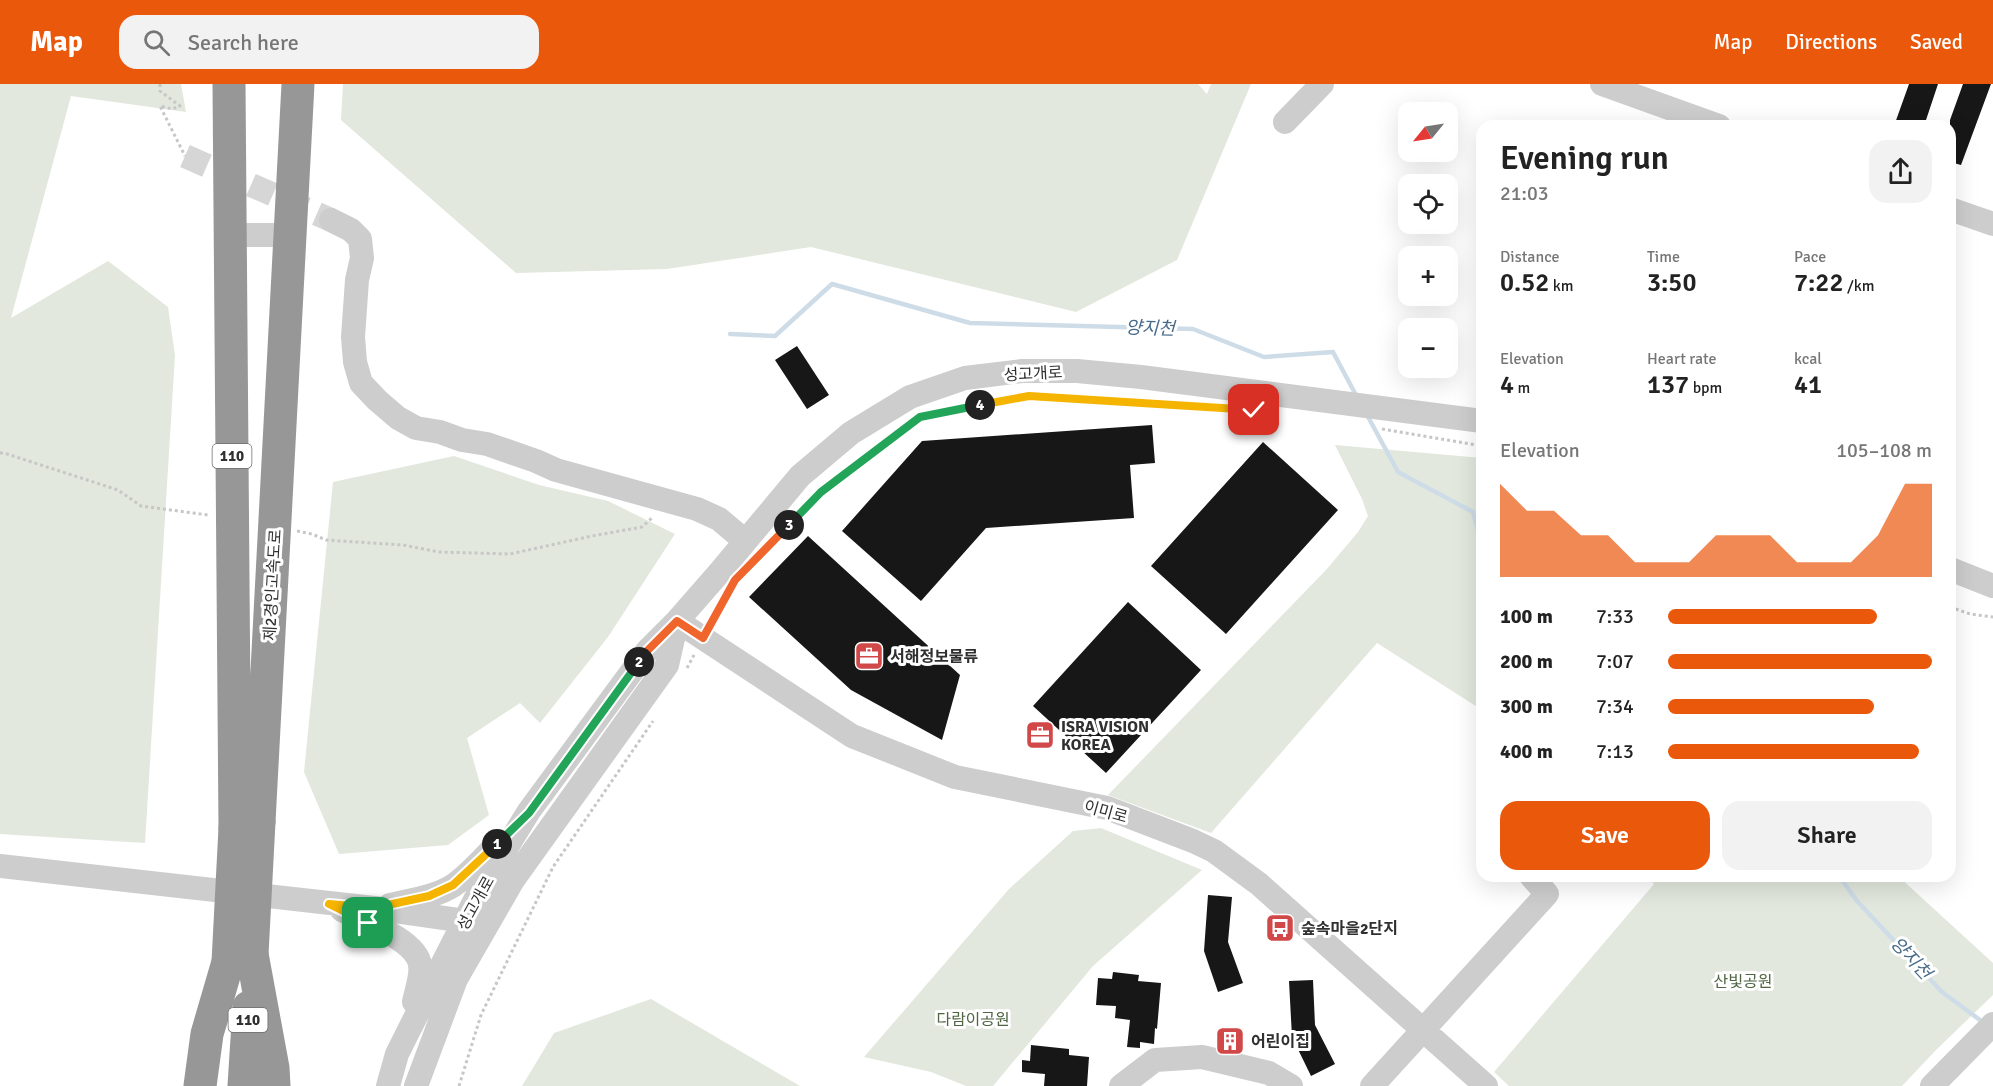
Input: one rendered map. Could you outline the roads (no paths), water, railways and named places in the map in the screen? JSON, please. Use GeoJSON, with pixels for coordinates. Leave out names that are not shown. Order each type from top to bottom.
{"type":"FeatureCollection","features":[{"type":"Feature","properties":{"kind":"highway","name":"제2경인고속도로"},"geometry":{"type":"LineString","coordinates":[[229,84],[247,825]]}},
{"type":"Feature","properties":{"kind":"highway","name":"제2경인고속도로"},"geometry":{"type":"LineString","coordinates":[[244,1086],[240,958],[247,825],[291,236],[298,84]]}},
{"type":"Feature","properties":{"kind":"highway","name":"제2경인고속도로"},"geometry":{"type":"LineString","coordinates":[[221,1086],[240,958]]}},
{"type":"Feature","properties":{"kind":"highway"},"geometry":{"type":"LineString","coordinates":[[200,1086],[207,1034],[240,958]]}},
{"type":"Feature","properties":{"kind":"highway"},"geometry":{"type":"LineString","coordinates":[[240,958],[273,1068],[274,1086]]}},
{"type":"Feature","properties":{"kind":"street"},"geometry":{"type":"LineString","coordinates":[[1285,122],[1322,84]]}},
{"type":"Feature","properties":{"kind":"street"},"geometry":{"type":"LineString","coordinates":[[1602,84],[1702,120]]}},
{"type":"Feature","properties":{"kind":"street"},"geometry":{"type":"LineString","coordinates":[[1956,211],[1993,224]]}},
{"type":"Feature","properties":{"kind":"street"},"geometry":{"type":"LineString","coordinates":[[331,220],[351,230],[360,239],[362,258],[357,280],[353,337],[355,362],[361,383],[398,418],[416,429],[440,432],[462,440],[487,444],[556,470],[628,489],[672,504],[697,509],[719,519],[756,545]]}},
{"type":"Feature","properties":{"kind":"street"},"geometry":{"type":"LineString","coordinates":[[231,235],[291,236]]}},
{"type":"Feature","properties":{"kind":"street","name":"성고개로"},"geometry":{"type":"LineString","coordinates":[[416,1086],[476,922],[477,896],[529,813],[647,651],[756,545],[800,476],[851,432],[910,397],[965,378],[1022,371],[1077,371],[1141,377],[1476,421]]}},
{"type":"Feature","properties":{"kind":"street"},"geometry":{"type":"LineString","coordinates":[[1956,571],[1993,586]]}},
{"type":"Feature","properties":{"kind":"street","name":"성고개로"},"geometry":{"type":"LineString","coordinates":[[388,1086],[397,1054],[409,1030],[476,922],[513,880],[667,665],[677,621]]}},
{"type":"Feature","properties":{"kind":"street","name":"이미로"},"geometry":{"type":"LineString","coordinates":[[677,621],[852,736],[955,777],[1107,808],[1214,851],[1259,884],[1486,1086]]}},
{"type":"Feature","properties":{"kind":"street"},"geometry":{"type":"LineString","coordinates":[[374,908],[429,896],[453,885],[529,813]]}},
{"type":"Feature","properties":{"kind":"street"},"geometry":{"type":"LineString","coordinates":[[0,866],[374,908],[476,922]]}},
{"type":"Feature","properties":{"kind":"street"},"geometry":{"type":"LineString","coordinates":[[1372,1086],[1547,894],[1536,882]]}},
{"type":"Feature","properties":{"kind":"street"},"geometry":{"type":"LineString","coordinates":[[329,904],[397,938],[416,952],[420,970],[409,1030]]}},
{"type":"Feature","properties":{"kind":"street"},"geometry":{"type":"LineString","coordinates":[[1932,1086],[1988,1029]]}},
{"type":"Feature","properties":{"kind":"street"},"geometry":{"type":"LineString","coordinates":[[1121,1086],[1155,1060],[1202,1056],[1269,1073],[1291,1086]]}},
{"type":"Feature","properties":{"kind":"waterway","name":"양지천"},"geometry":{"type":"LineString","coordinates":[[730,334],[775,336],[832,284],[970,323],[1193,329],[1264,357],[1333,352],[1357,397]]}},
{"type":"Feature","properties":{"kind":"waterway","name":"양지천"},"geometry":{"type":"LineString","coordinates":[[1367,415],[1398,472],[1473,512],[1476,524]]}},
{"type":"Feature","properties":{"kind":"waterway","name":"양지천"},"geometry":{"type":"LineString","coordinates":[[1843,882],[1857,901],[1942,992],[1984,1023]]}},
{"type":"Feature","properties":{"kind":"tunnel"},"geometry":{"type":"LineString","coordinates":[[185,156],[331,220]]}},
{"type":"Feature","properties":{"kind":"place","name":"서해정보물류"},"geometry":{"type":"Point","coordinates":[869,656]}},
{"type":"Feature","properties":{"kind":"place","name":"ISRA VISION KOREA"},"geometry":{"type":"Point","coordinates":[1040,735]}},
{"type":"Feature","properties":{"kind":"place","name":"숲속마을2단지"},"geometry":{"type":"Point","coordinates":[1280,928]}},
{"type":"Feature","properties":{"kind":"place","name":"어린이집"},"geometry":{"type":"Point","coordinates":[1230,1041]}},
{"type":"Feature","properties":{"kind":"park label","name":"산빛공원"},"geometry":{"type":"Point","coordinates":[1743,981]}},
{"type":"Feature","properties":{"kind":"park label","name":"다람이공원"},"geometry":{"type":"Point","coordinates":[973,1019]}}]}
